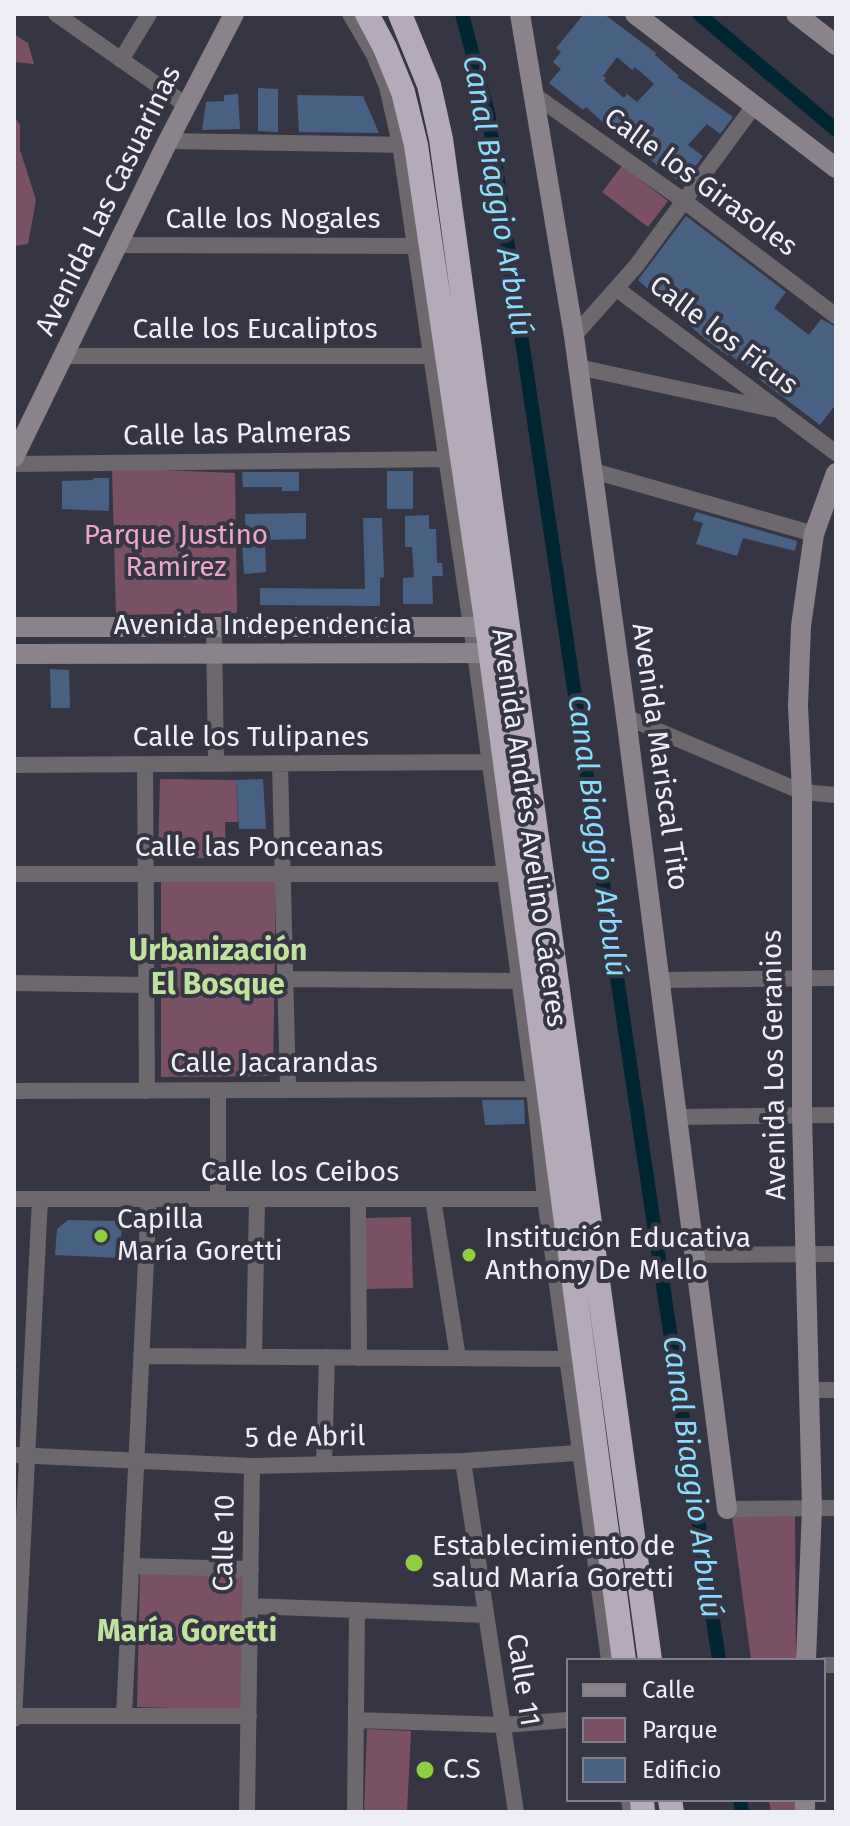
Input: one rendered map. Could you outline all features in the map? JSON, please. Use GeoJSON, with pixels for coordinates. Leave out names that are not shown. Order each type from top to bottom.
{"type":"FeatureCollection","features":[{"type":"Feature","properties":{"kind":"highway","name":"Avenida Andrés Avelino Cáceres"},"geometry":{"type":"LineString","coordinates":[[367,14],[403,92],[401,115],[408,144],[453,459],[489,627]]}},
{"type":"Feature","properties":{"kind":"highway","name":"Avenida Andrés Avelino Cáceres"},"geometry":{"type":"LineString","coordinates":[[400,14],[429,85],[441,139],[492,653],[565,1198],[650,1658]]}},
{"type":"Feature","properties":{"kind":"highway"},"geometry":{"type":"LineString","coordinates":[[401,115],[434,106]]}},
{"type":"Feature","properties":{"kind":"highway","name":"Avenida Andrés Avelino Cáceres"},"geometry":{"type":"LineString","coordinates":[[565,1198],[576,1359],[588,1452],[624,1658]]}},
{"type":"Feature","properties":{"kind":"street"},"geometry":{"type":"LineString","coordinates":[[56,14],[186,105]]}},
{"type":"Feature","properties":{"kind":"street"},"geometry":{"type":"LineString","coordinates":[[121,60],[149,14]]}},
{"type":"Feature","properties":{"kind":"street","name":"Avenida Las Casuarinas"},"geometry":{"type":"LineString","coordinates":[[14,457],[168,141],[234,14]]}},
{"type":"Feature","properties":{"kind":"street","name":"Avenida Andrés Avelino Cáceres"},"geometry":{"type":"LineString","coordinates":[[350,14],[374,55],[401,115]]}},
{"type":"Feature","properties":{"kind":"street","name":"Avenida Mariscal Tito"},"geometry":{"type":"LineString","coordinates":[[520,14],[574,336],[727,1509]]}},
{"type":"Feature","properties":{"kind":"street"},"geometry":{"type":"LineString","coordinates":[[635,14],[836,168]]}},
{"type":"Feature","properties":{"kind":"street"},"geometry":{"type":"LineString","coordinates":[[796,14],[836,45]]}},
{"type":"Feature","properties":{"kind":"street","name":"Calle los Girasoles"},"geometry":{"type":"LineString","coordinates":[[533,94],[684,201],[836,316]]}},
{"type":"Feature","properties":{"kind":"street"},"geometry":{"type":"LineString","coordinates":[[574,336],[617,289],[754,106]]}},
{"type":"Feature","properties":{"kind":"street"},"geometry":{"type":"LineString","coordinates":[[168,141],[408,144]]}},
{"type":"Feature","properties":{"kind":"street","name":"Calle los Nogales"},"geometry":{"type":"LineString","coordinates":[[117,245],[422,246]]}},
{"type":"Feature","properties":{"kind":"street","name":"Calle los Ficus"},"geometry":{"type":"LineString","coordinates":[[617,289],[836,453]]}},
{"type":"Feature","properties":{"kind":"street","name":"Calle los Eucaliptos"},"geometry":{"type":"LineString","coordinates":[[64,356],[438,356]]}},
{"type":"Feature","properties":{"kind":"street"},"geometry":{"type":"LineString","coordinates":[[578,367],[779,410]]}},
{"type":"Feature","properties":{"kind":"street","name":"Calle las Palmeras"},"geometry":{"type":"LineString","coordinates":[[14,464],[453,459]]}},
{"type":"Feature","properties":{"kind":"street"},"geometry":{"type":"LineString","coordinates":[[590,470],[814,534]]}},
{"type":"Feature","properties":{"kind":"street","name":"Avenida Los Geranios"},"geometry":{"type":"LineString","coordinates":[[806,1658],[812,1508],[802,1115],[802,792],[798,706],[801,626],[814,534],[836,473]]}},
{"type":"Feature","properties":{"kind":"street","name":"Avenida Independencia"},"geometry":{"type":"LineString","coordinates":[[14,627],[489,627]]}},
{"type":"Feature","properties":{"kind":"street"},"geometry":{"type":"LineString","coordinates":[[214,627],[216,764]]}},
{"type":"Feature","properties":{"kind":"street","name":"Avenida Andrés Avelino Cáceres"},"geometry":{"type":"LineString","coordinates":[[492,653],[489,762],[504,874],[534,1089],[565,1198]]}},
{"type":"Feature","properties":{"kind":"street","name":"Avenida Independencia"},"geometry":{"type":"LineString","coordinates":[[14,654],[492,653]]}},
{"type":"Feature","properties":{"kind":"street"},"geometry":{"type":"LineString","coordinates":[[626,717],[802,792],[836,795]]}},
{"type":"Feature","properties":{"kind":"street","name":"Calle los Tulipanes"},"geometry":{"type":"LineString","coordinates":[[14,765],[489,762]]}},
{"type":"Feature","properties":{"kind":"street"},"geometry":{"type":"LineString","coordinates":[[145,764],[147,1091]]}},
{"type":"Feature","properties":{"kind":"street"},"geometry":{"type":"LineString","coordinates":[[280,764],[288,1090]]}},
{"type":"Feature","properties":{"kind":"street","name":"Calle las Ponceanas"},"geometry":{"type":"LineString","coordinates":[[14,874],[504,874]]}},
{"type":"Feature","properties":{"kind":"street"},"geometry":{"type":"LineString","coordinates":[[660,980],[836,978]]}},
{"type":"Feature","properties":{"kind":"street"},"geometry":{"type":"LineString","coordinates":[[286,979],[519,981]]}},
{"type":"Feature","properties":{"kind":"street"},"geometry":{"type":"LineString","coordinates":[[14,983],[146,985]]}},
{"type":"Feature","properties":{"kind":"street","name":"Calle Jacarandas"},"geometry":{"type":"LineString","coordinates":[[14,1091],[534,1089]]}},
{"type":"Feature","properties":{"kind":"street"},"geometry":{"type":"LineString","coordinates":[[218,1091],[218,1199]]}},
{"type":"Feature","properties":{"kind":"street"},"geometry":{"type":"LineString","coordinates":[[677,1117],[836,1115]]}},
{"type":"Feature","properties":{"kind":"street","name":"Calle los Ceibos"},"geometry":{"type":"LineString","coordinates":[[14,1199],[565,1198]]}},
{"type":"Feature","properties":{"kind":"street"},"geometry":{"type":"LineString","coordinates":[[40,1199],[21,1455],[14,1718],[249,1716]]}},
{"type":"Feature","properties":{"kind":"street"},"geometry":{"type":"LineString","coordinates":[[124,1715],[149,1199]]}},
{"type":"Feature","properties":{"kind":"street"},"geometry":{"type":"LineString","coordinates":[[254,1357],[257,1199]]}},
{"type":"Feature","properties":{"kind":"street"},"geometry":{"type":"LineString","coordinates":[[358,1199],[359,1358]]}},
{"type":"Feature","properties":{"kind":"street"},"geometry":{"type":"LineString","coordinates":[[433,1199],[458,1358]]}},
{"type":"Feature","properties":{"kind":"street"},"geometry":{"type":"LineString","coordinates":[[694,1255],[836,1254]]}},
{"type":"Feature","properties":{"kind":"street"},"geometry":{"type":"LineString","coordinates":[[141,1356],[576,1359]]}},
{"type":"Feature","properties":{"kind":"street"},"geometry":{"type":"LineString","coordinates":[[324,1464],[327,1357]]}},
{"type":"Feature","properties":{"kind":"street"},"geometry":{"type":"LineString","coordinates":[[809,1390],[836,1390]]}},
{"type":"Feature","properties":{"kind":"street","name":"Avenida Andrés Avelino Cáceres"},"geometry":{"type":"LineString","coordinates":[[588,1452],[609,1658]]}},
{"type":"Feature","properties":{"kind":"street","name":"5 de Abril"},"geometry":{"type":"LineString","coordinates":[[21,1455],[252,1466],[463,1461],[588,1452]]}},
{"type":"Feature","properties":{"kind":"street","name":"Calle 11"},"geometry":{"type":"LineString","coordinates":[[463,1461],[516,1812]]}},
{"type":"Feature","properties":{"kind":"street","name":"Calle 10"},"geometry":{"type":"LineString","coordinates":[[247,1812],[252,1466]]}},
{"type":"Feature","properties":{"kind":"street"},"geometry":{"type":"LineString","coordinates":[[727,1509],[836,1508]]}},
{"type":"Feature","properties":{"kind":"street"},"geometry":{"type":"LineString","coordinates":[[131,1566],[251,1569]]}},
{"type":"Feature","properties":{"kind":"street"},"geometry":{"type":"LineString","coordinates":[[250,1606],[486,1615]]}},
{"type":"Feature","properties":{"kind":"street"},"geometry":{"type":"LineString","coordinates":[[355,1812],[357,1610]]}},
{"type":"Feature","properties":{"kind":"street"},"geometry":{"type":"LineString","coordinates":[[356,1720],[503,1725],[566,1720]]}},
{"type":"Feature","properties":{"kind":"green space"},"geometry":{"type":"Polygon","coordinates":[[[14,34],[28,43],[34,64],[14,62],[14,34]]]}},
{"type":"Feature","properties":{"kind":"green space"},"geometry":{"type":"Polygon","coordinates":[[[14,116],[20,125],[20,150],[36,200],[28,244],[14,246],[14,116]]]}},
{"type":"Feature","properties":{"kind":"green space"},"geometry":{"type":"Polygon","coordinates":[[[622,166],[668,201],[648,227],[602,192],[622,166]]]}},
{"type":"Feature","properties":{"kind":"green space","name":"Parque Justino Ramírez"},"geometry":{"type":"Polygon","coordinates":[[[112,468],[235,473],[237,613],[116,615],[112,468]]]}},
{"type":"Feature","properties":{"kind":"green space"},"geometry":{"type":"Polygon","coordinates":[[[160,779],[236,780],[238,822],[225,822],[226,858],[158,858],[160,779]]]}},
{"type":"Feature","properties":{"kind":"green space"},"geometry":{"type":"Polygon","coordinates":[[[161,875],[276,879],[273,1076],[161,1077],[161,875]]]}},
{"type":"Feature","properties":{"kind":"green space"},"geometry":{"type":"Polygon","coordinates":[[[411,1217],[413,1288],[366,1289],[364,1218],[411,1217]]]}},
{"type":"Feature","properties":{"kind":"green space"},"geometry":{"type":"Polygon","coordinates":[[[732,1516],[795,1516],[796,1658],[751,1658],[732,1516]]]}},
{"type":"Feature","properties":{"kind":"green space"},"geometry":{"type":"Polygon","coordinates":[[[140,1572],[247,1575],[243,1710],[137,1707],[140,1572]]]}},
{"type":"Feature","properties":{"kind":"green space"},"geometry":{"type":"Polygon","coordinates":[[[367,1729],[411,1731],[407,1812],[364,1812],[367,1729]]]}},
{"type":"Feature","properties":{"kind":"green space"},"geometry":{"type":"Polygon","coordinates":[[[769,1802],[797,1802],[797,1812],[771,1812],[769,1802]]]}},
{"type":"Feature","properties":{"kind":"building"},"geometry":{"type":"Polygon","coordinates":[[[584,14],[604,14],[656,53],[677,77],[733,117],[720,134],[707,124],[688,145],[703,156],[682,184],[586,107],[583,110],[549,83],[561,69],[553,62],[561,52],[556,48],[584,14]],[[617,57],[603,76],[606,78],[604,81],[624,98],[627,94],[637,102],[654,84],[635,67],[632,70],[617,57]]]}},
{"type":"Feature","properties":{"kind":"building"},"geometry":{"type":"Polygon","coordinates":[[[258,88],[278,89],[278,132],[258,131],[258,88]]]}},
{"type":"Feature","properties":{"kind":"building"},"geometry":{"type":"Polygon","coordinates":[[[238,94],[240,129],[202,130],[206,102],[224,101],[224,95],[238,94]]]}},
{"type":"Feature","properties":{"kind":"building"},"geometry":{"type":"Polygon","coordinates":[[[297,95],[363,96],[379,133],[299,132],[297,95]]]}},
{"type":"Feature","properties":{"kind":"building"},"geometry":{"type":"Polygon","coordinates":[[[686,216],[786,292],[774,308],[809,335],[821,319],[836,327],[836,404],[820,425],[759,379],[761,376],[742,361],[728,356],[705,339],[638,280],[686,216]]]}},
{"type":"Feature","properties":{"kind":"building"},"geometry":{"type":"Polygon","coordinates":[[[387,471],[413,471],[413,509],[387,509],[387,471]]]}},
{"type":"Feature","properties":{"kind":"building"},"geometry":{"type":"Polygon","coordinates":[[[242,472],[299,472],[299,491],[282,491],[282,487],[243,487],[242,472]]]}},
{"type":"Feature","properties":{"kind":"building"},"geometry":{"type":"Polygon","coordinates":[[[109,478],[109,511],[62,509],[62,481],[109,478]]]}},
{"type":"Feature","properties":{"kind":"building"},"geometry":{"type":"Polygon","coordinates":[[[696,512],[797,541],[795,551],[743,538],[737,556],[696,544],[703,523],[693,520],[696,512]]]}},
{"type":"Feature","properties":{"kind":"building"},"geometry":{"type":"Polygon","coordinates":[[[306,513],[306,539],[265,540],[266,572],[244,574],[242,544],[246,544],[245,514],[306,513]]]}},
{"type":"Feature","properties":{"kind":"building"},"geometry":{"type":"Polygon","coordinates":[[[429,515],[429,529],[436,529],[437,563],[442,563],[443,576],[432,576],[433,604],[403,604],[403,578],[414,577],[412,547],[405,547],[405,516],[429,515]]]}},
{"type":"Feature","properties":{"kind":"building"},"geometry":{"type":"Polygon","coordinates":[[[363,518],[382,518],[384,577],[380,578],[380,606],[260,605],[260,588],[365,589],[363,518]]]}},
{"type":"Feature","properties":{"kind":"building"},"geometry":{"type":"Polygon","coordinates":[[[50,669],[69,670],[70,708],[51,708],[50,669]]]}},
{"type":"Feature","properties":{"kind":"building"},"geometry":{"type":"Polygon","coordinates":[[[263,779],[266,829],[239,829],[236,780],[263,779]]]}},
{"type":"Feature","properties":{"kind":"building"},"geometry":{"type":"Polygon","coordinates":[[[482,1100],[524,1100],[525,1124],[485,1125],[482,1100]]]}},
{"type":"Feature","properties":{"kind":"building"},"geometry":{"type":"Polygon","coordinates":[[[68,1220],[122,1221],[120,1258],[55,1255],[57,1229],[68,1220]]]}},
{"type":"Feature","properties":{"kind":"waterway","name":"Canal Biaggio Arbulú"},"geometry":{"type":"LineString","coordinates":[[462,14],[488,113],[719,1658]]}},
{"type":"Feature","properties":{"kind":"waterway"},"geometry":{"type":"LineString","coordinates":[[699,14],[836,130]]}},
{"type":"Feature","properties":{"kind":"waterway","name":"Canal Biaggio Arbulú"},"geometry":{"type":"LineString","coordinates":[[740,1802],[742,1812]]}},
{"type":"Feature","properties":{"kind":"place","name":"Capilla María Goretti"},"geometry":{"type":"Point","coordinates":[101,1236]}},
{"type":"Feature","properties":{"kind":"place","name":"Institución Educativa Anthony De Mello"},"geometry":{"type":"Point","coordinates":[469,1255]}},
{"type":"Feature","properties":{"kind":"place","name":"Establecimiento de salud María Goretti"},"geometry":{"type":"Point","coordinates":[414,1563]}},
{"type":"Feature","properties":{"kind":"place","name":"C.S"},"geometry":{"type":"Point","coordinates":[425,1770]}},
{"type":"Feature","properties":{"kind":"district","name":"Urbanización El Bosque"},"geometry":{"type":"Point","coordinates":[218,969]}},
{"type":"Feature","properties":{"kind":"district","name":"María Goretti"},"geometry":{"type":"Point","coordinates":[187,1633]}}]}
